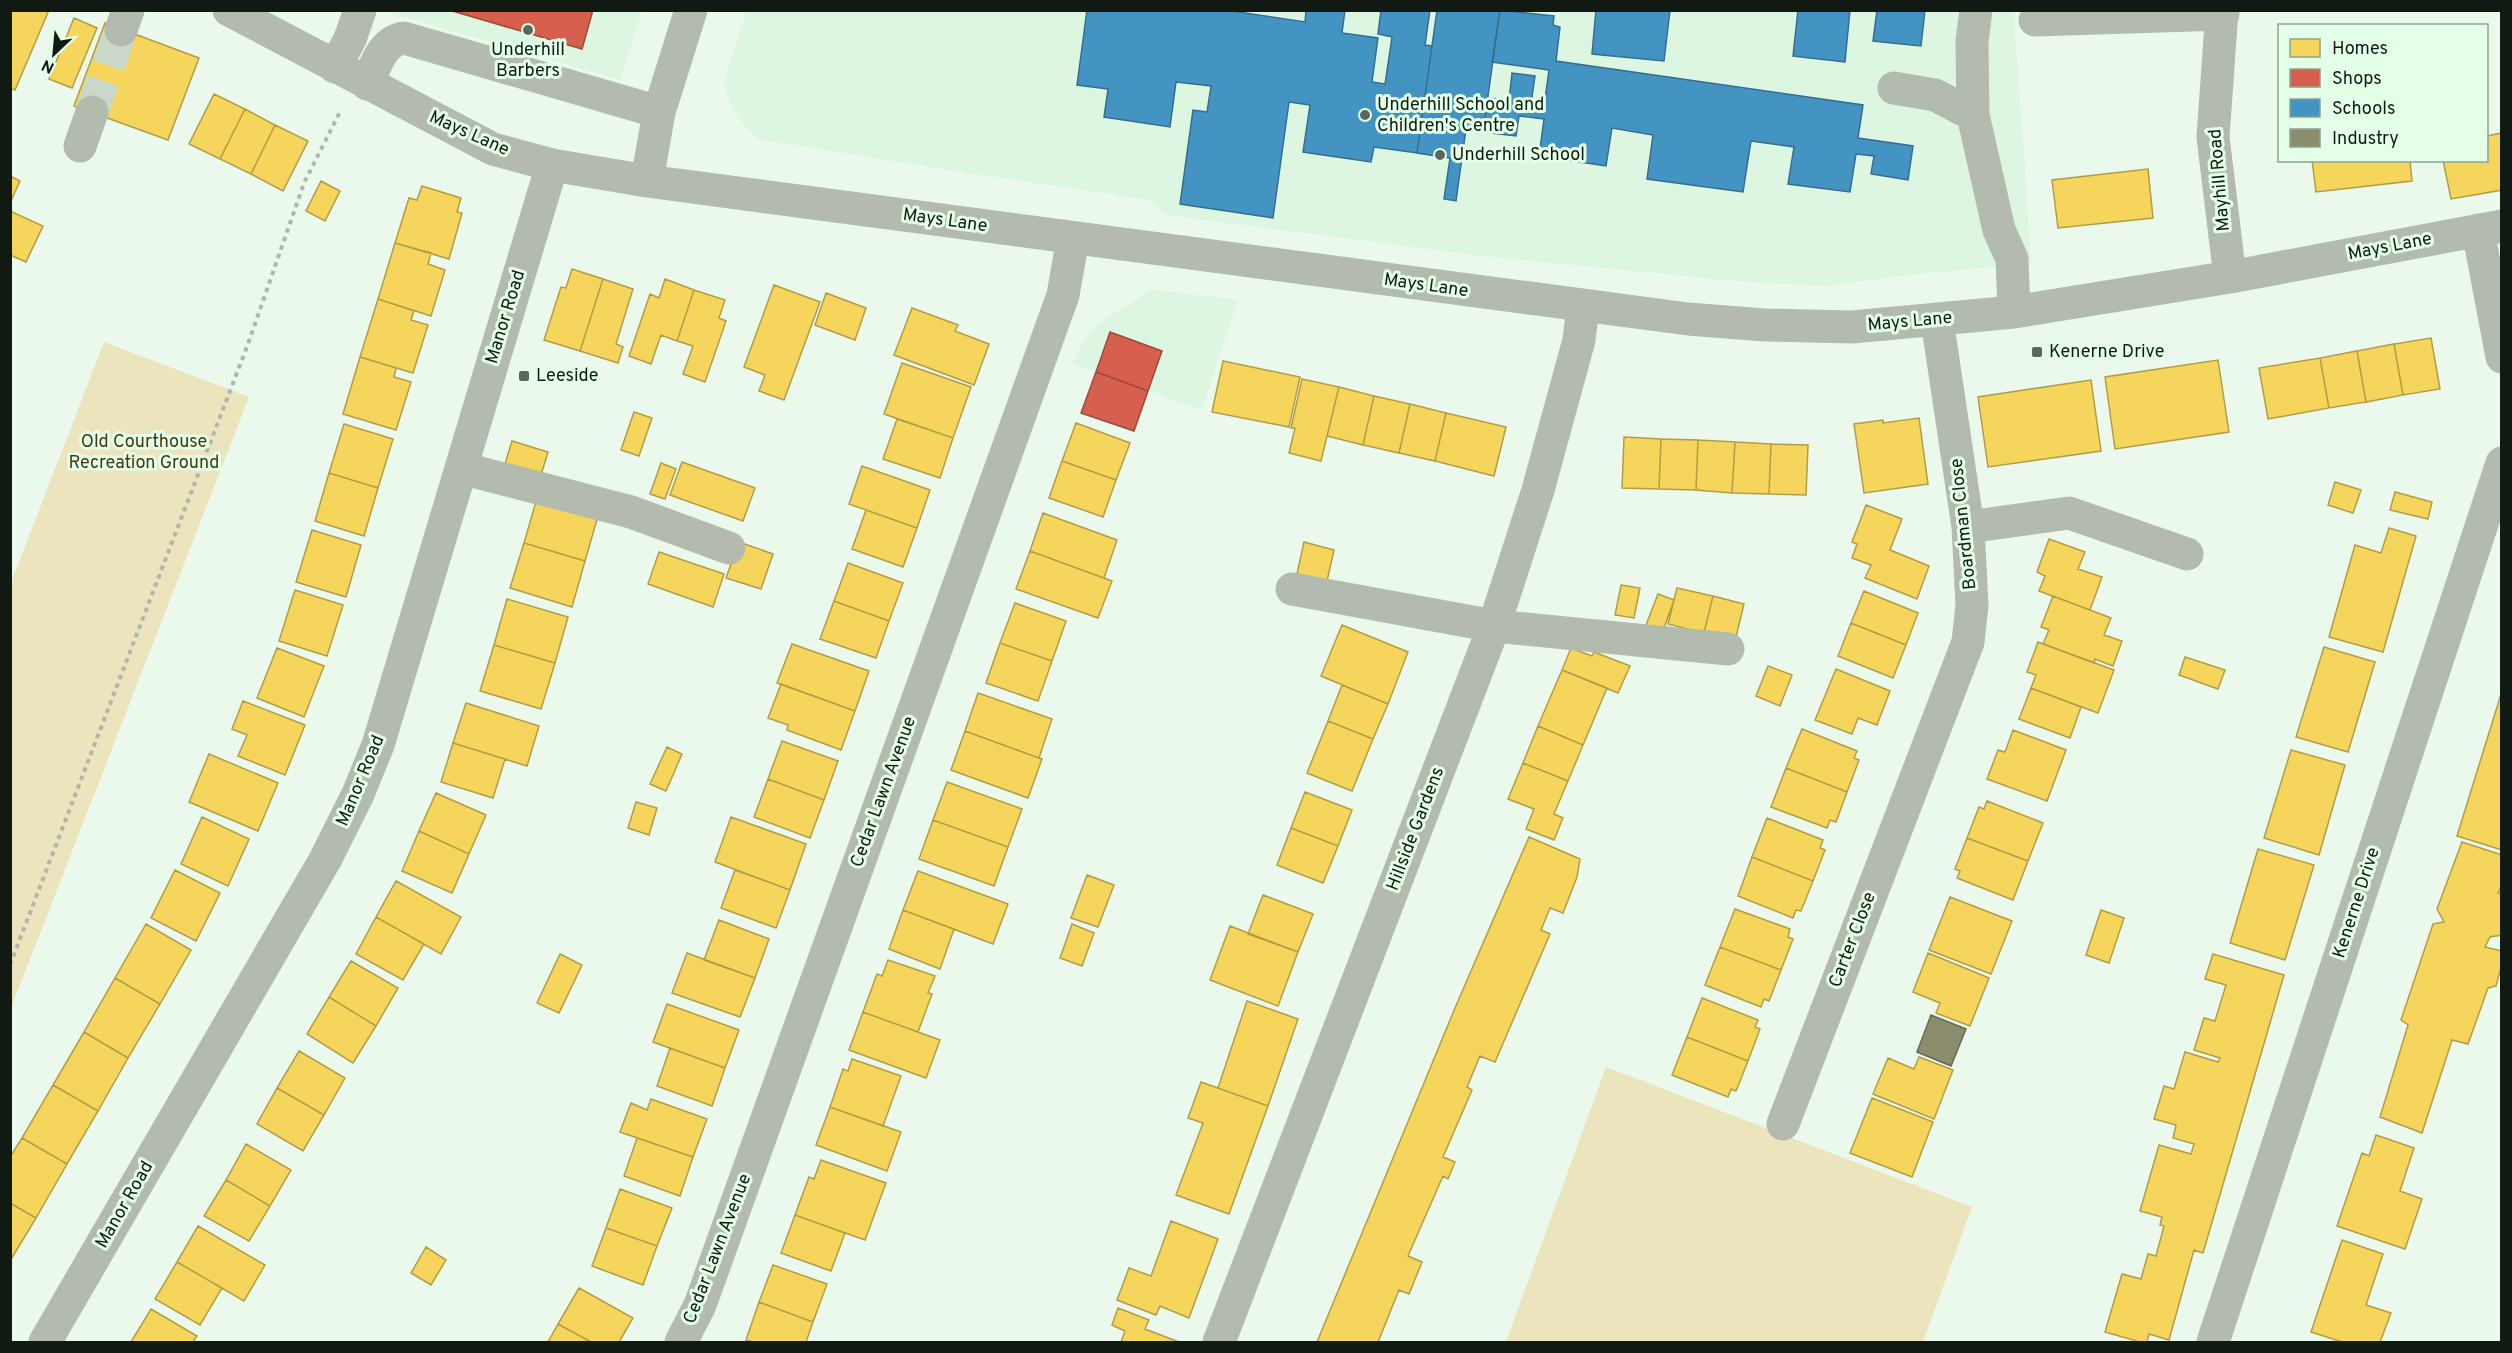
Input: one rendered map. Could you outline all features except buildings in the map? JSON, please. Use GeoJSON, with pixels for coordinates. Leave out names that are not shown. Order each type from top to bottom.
{"type":"FeatureCollection","features":[{"type":"Feature","properties":{"kind":"street","name":"Mays Lane"},"geometry":{"type":"LineString","coordinates":[[229,10],[493,149],[552,165],[647,181],[1688,320],[1852,327],[2014,312],[2230,277],[2490,228]]}},
{"type":"Feature","properties":{"kind":"street"},"geometry":{"type":"LineString","coordinates":[[353,77],[350,39],[360,10]]}},
{"type":"Feature","properties":{"kind":"street"},"geometry":{"type":"LineString","coordinates":[[647,181],[659,112],[691,10]]}},
{"type":"Feature","properties":{"kind":"street"},"geometry":{"type":"LineString","coordinates":[[1976,10],[1972,41],[1973,115],[1998,230],[2012,259],[2014,312]]}},
{"type":"Feature","properties":{"kind":"street"},"geometry":{"type":"LineString","coordinates":[[2035,20],[2222,12]]}},
{"type":"Feature","properties":{"kind":"street","name":"Mayhill Road"},"geometry":{"type":"LineString","coordinates":[[2222,12],[2214,137],[2230,277]]}},
{"type":"Feature","properties":{"kind":"street"},"geometry":{"type":"LineString","coordinates":[[353,77],[395,39],[404,38],[659,112]]}},
{"type":"Feature","properties":{"kind":"street"},"geometry":{"type":"LineString","coordinates":[[1894,88],[1935,95],[1973,115]]}},
{"type":"Feature","properties":{"kind":"street"},"geometry":{"type":"LineString","coordinates":[[80,146],[92,112]]}},
{"type":"Feature","properties":{"kind":"street","name":"Manor Road"},"geometry":{"type":"LineString","coordinates":[[45,1342],[325,860],[358,794],[378,745],[552,165]]}},
{"type":"Feature","properties":{"kind":"street"},"geometry":{"type":"LineString","coordinates":[[2490,228],[2502,357]]}},
{"type":"Feature","properties":{"kind":"street","name":"Cedar Lawn Avenue"},"geometry":{"type":"LineString","coordinates":[[681,1342],[700,1305],[1063,295],[1073,238]]}},
{"type":"Feature","properties":{"kind":"street","name":"Hillside Gardens"},"geometry":{"type":"LineString","coordinates":[[1219,1342],[1494,626],[1538,490],[1579,340],[1583,307]]}},
{"type":"Feature","properties":{"kind":"street","name":"Boardman Close"},"geometry":{"type":"LineString","coordinates":[[1924,757],[1968,642],[1972,605],[1968,527],[1937,320]]}},
{"type":"Feature","properties":{"kind":"street","name":"Kenerne Drive"},"geometry":{"type":"LineString","coordinates":[[2213,1342],[2502,463]]}},
{"type":"Feature","properties":{"kind":"street"},"geometry":{"type":"LineString","coordinates":[[461,468],[631,512],[729,548]]}},
{"type":"Feature","properties":{"kind":"street"},"geometry":{"type":"LineString","coordinates":[[1968,527],[2069,513],[2187,554]]}},
{"type":"Feature","properties":{"kind":"street"},"geometry":{"type":"LineString","coordinates":[[1292,589],[1494,626],[1728,649]]}},
{"type":"Feature","properties":{"kind":"street","name":"Carter Close"},"geometry":{"type":"LineString","coordinates":[[1783,1124],[1924,757]]}},
{"type":"Feature","properties":{"kind":"path"},"geometry":{"type":"LineString","coordinates":[[10,965],[248,344],[304,183],[353,77]]}},
{"type":"Feature","properties":{"kind":"shaded area"},"geometry":{"type":"Polygon","coordinates":[[[383,11],[642,11],[620,80],[383,11]]]}},
{"type":"Feature","properties":{"kind":"shaded area","name":"Underhill School"},"geometry":{"type":"Polygon","coordinates":[[[746,11],[2014,11],[2031,263],[1891,277],[1829,286],[1745,282],[1490,257],[1165,215],[1151,200],[758,139],[734,114],[724,83],[746,11]]]}},
{"type":"Feature","properties":{"kind":"shaded area"},"geometry":{"type":"Polygon","coordinates":[[[1148,289],[1238,300],[1202,410],[1073,364],[1094,326],[1141,297],[1148,289]]]}},
{"type":"Feature","properties":{"kind":"green space","name":"Old Courthouse Recreation Ground"},"geometry":{"type":"Polygon","coordinates":[[[104,342],[249,397],[11,1008],[11,583],[104,342]]]}},
{"type":"Feature","properties":{"kind":"green space"},"geometry":{"type":"Polygon","coordinates":[[[1606,1067],[1972,1207],[1923,1342],[1506,1342],[1606,1067]]]}},
{"type":"Feature","properties":{"kind":"tunnel"},"geometry":{"type":"LineString","coordinates":[[92,112],[121,30]]}},
{"type":"Feature","properties":{"kind":"place","name":"Underhill Barbers"},"geometry":{"type":"Point","coordinates":[528,30]}},
{"type":"Feature","properties":{"kind":"place","name":"Underhill School and Children's Centre"},"geometry":{"type":"Point","coordinates":[1365,115]}},
{"type":"Feature","properties":{"kind":"place","name":"Underhill School"},"geometry":{"type":"Point","coordinates":[1440,155]}},
{"type":"Feature","properties":{"kind":"place","name":"Kenerne Drive"},"geometry":{"type":"Point","coordinates":[2037,352]}},
{"type":"Feature","properties":{"kind":"place","name":"Leeside"},"geometry":{"type":"Point","coordinates":[524,376]}}]}
